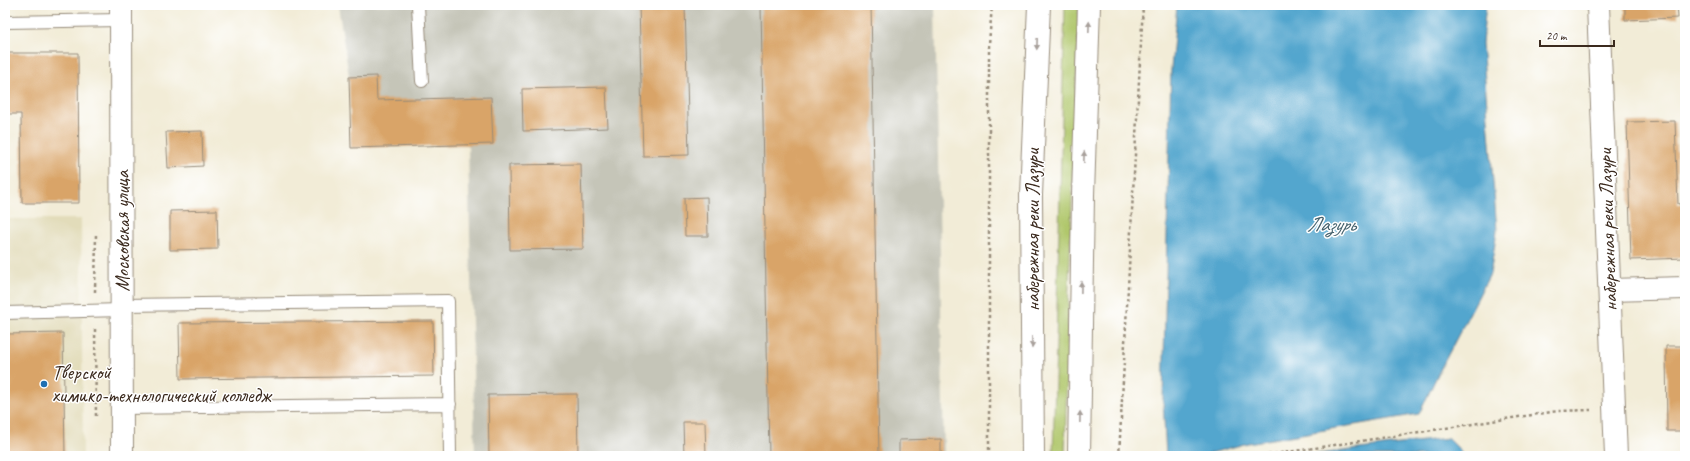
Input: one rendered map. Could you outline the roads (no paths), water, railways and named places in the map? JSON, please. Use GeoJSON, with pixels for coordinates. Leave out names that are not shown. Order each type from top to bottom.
{"type":"FeatureCollection","features":[{"type":"Feature","properties":{"kind":"street","name":"набережная реки Лазури"},"geometry":{"type":"LineString","coordinates":[[1033,456],[1031,195],[1039,5]]}},
{"type":"Feature","properties":{"kind":"street"},"geometry":{"type":"LineString","coordinates":[[1079,456],[1083,194],[1089,5]]}},
{"type":"Feature","properties":{"kind":"street","name":"набережная реки Лазури"},"geometry":{"type":"LineString","coordinates":[[1598,5],[1616,456]]}},
{"type":"Feature","properties":{"kind":"street","name":"Московская улица"},"geometry":{"type":"LineString","coordinates":[[121,12],[122,456]]}},
{"type":"Feature","properties":{"kind":"street"},"geometry":{"type":"LineString","coordinates":[[1610,290],[1685,288]]}},
{"type":"Feature","properties":{"kind":"lane"},"geometry":{"type":"LineString","coordinates":[[418,5],[422,82]]}},
{"type":"Feature","properties":{"kind":"lane"},"geometry":{"type":"LineString","coordinates":[[5,22],[121,12]]}},
{"type":"Feature","properties":{"kind":"lane"},"geometry":{"type":"LineString","coordinates":[[5,313],[122,308],[448,301],[450,456]]}},
{"type":"Feature","properties":{"kind":"lane"},"geometry":{"type":"LineString","coordinates":[[122,408],[450,404]]}},
{"type":"Feature","properties":{"kind":"water","name":"Лазурь"},"geometry":{"type":"Polygon","coordinates":[[[1177,5],[1486,5],[1482,43],[1497,231],[1490,274],[1419,414],[1248,443],[1200,456],[1166,456],[1163,400],[1171,69],[1177,5]]]}},
{"type":"Feature","properties":{"kind":"water"},"geometry":{"type":"Polygon","coordinates":[[[1448,438],[1458,448],[1463,456],[1302,456],[1448,438]]]}},
{"type":"Feature","properties":{"kind":"place","name":"Тверской химико-технологический колледж"},"geometry":{"type":"Point","coordinates":[44,384]}}]}
